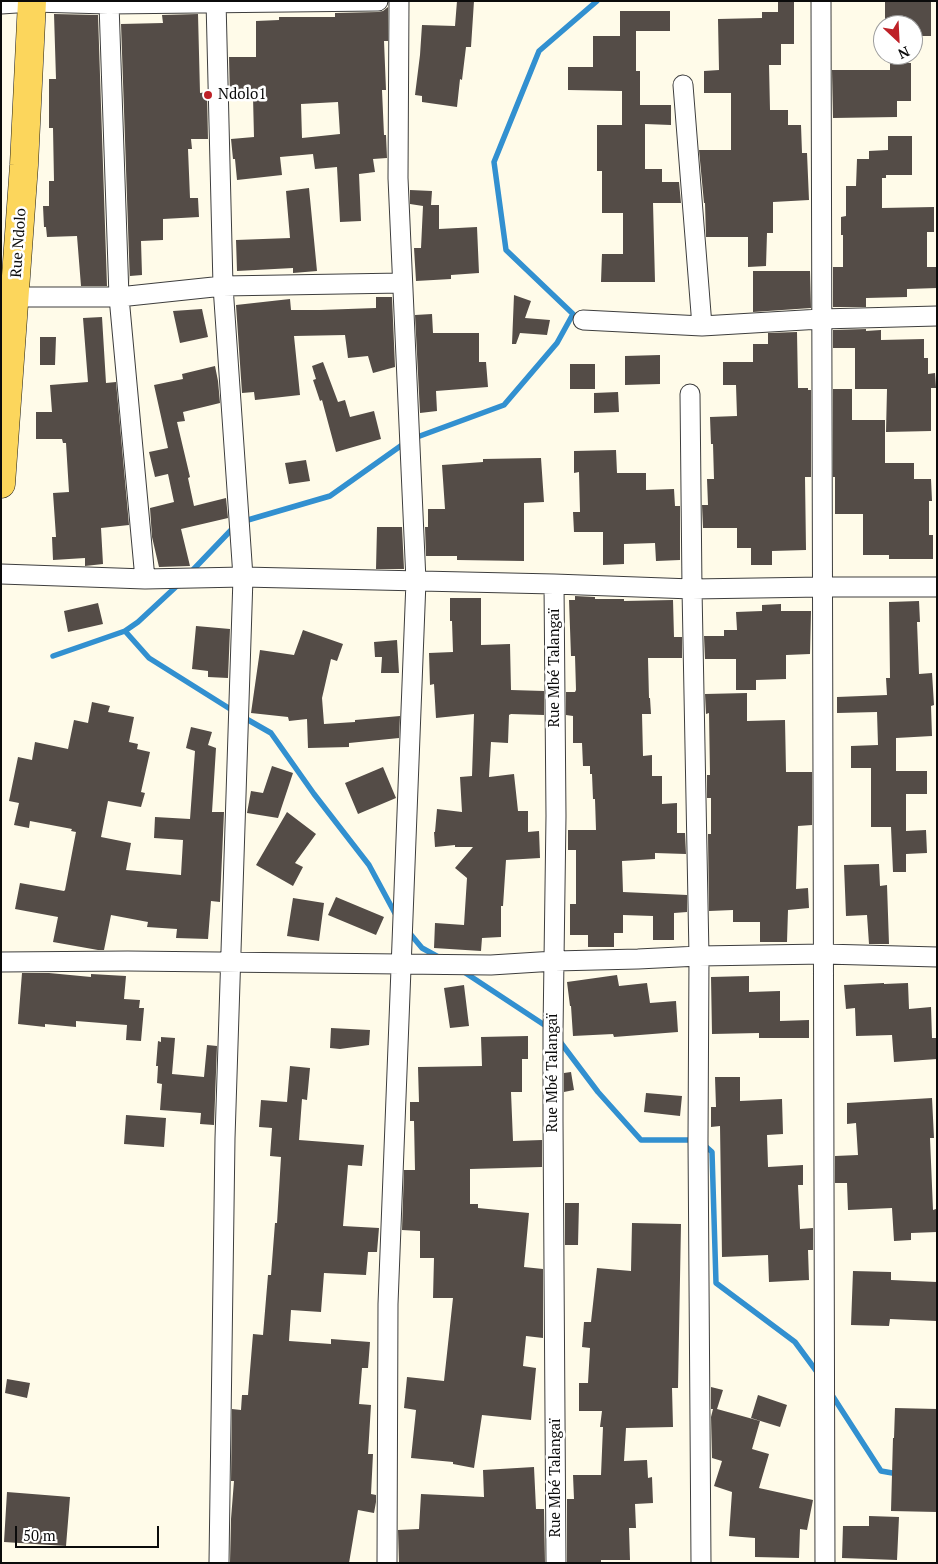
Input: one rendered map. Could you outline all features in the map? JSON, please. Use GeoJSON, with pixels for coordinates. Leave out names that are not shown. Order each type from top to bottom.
{"type":"FeatureCollection","features":[{"type":"Feature","properties":{"kind":"main road","name":"Rue Ndolo"},"geometry":{"type":"LineString","coordinates":[[1,484],[8,297],[32,2]]}},
{"type":"Feature","properties":{"kind":"street"},"geometry":{"type":"LineString","coordinates":[[1,4],[32,2],[109,4],[378,1]]}},
{"type":"Feature","properties":{"kind":"street"},"geometry":{"type":"LineString","coordinates":[[387,1563],[388,1304],[416,580],[398,178],[399,1]]}},
{"type":"Feature","properties":{"kind":"street"},"geometry":{"type":"LineString","coordinates":[[821,1],[825,1563]]}},
{"type":"Feature","properties":{"kind":"street"},"geometry":{"type":"LineString","coordinates":[[216,2],[223,286],[243,577],[225,1138],[219,1563]]}},
{"type":"Feature","properties":{"kind":"street"},"geometry":{"type":"LineString","coordinates":[[109,4],[120,296],[145,579]]}},
{"type":"Feature","properties":{"kind":"street"},"geometry":{"type":"LineString","coordinates":[[683,85],[702,326]]}},
{"type":"Feature","properties":{"kind":"street"},"geometry":{"type":"LineString","coordinates":[[8,297],[120,296],[223,286],[402,283]]}},
{"type":"Feature","properties":{"kind":"street"},"geometry":{"type":"LineString","coordinates":[[582,320],[702,326],[822,319],[937,316]]}},
{"type":"Feature","properties":{"kind":"street"},"geometry":{"type":"LineString","coordinates":[[690,394],[698,956],[701,1563]]}},
{"type":"Feature","properties":{"kind":"street"},"geometry":{"type":"LineString","coordinates":[[1,574],[145,579],[243,577],[416,580],[692,589],[937,587]]}},
{"type":"Feature","properties":{"kind":"street","name":"Rue Mbé Talangaï"},"geometry":{"type":"LineString","coordinates":[[554,584],[556,816],[553,1122],[556,1563]]}},
{"type":"Feature","properties":{"kind":"street"},"geometry":{"type":"LineString","coordinates":[[1,962],[128,961],[490,965],[698,956],[824,954],[937,957]]}},
{"type":"Feature","properties":{"kind":"building"},"geometry":{"type":"Polygon","coordinates":[[[457,1],[474,1],[471,47],[466,47],[457,107],[422,102],[422,96],[415,95],[422,25],[455,26],[457,1]]]}},
{"type":"Feature","properties":{"kind":"building"},"geometry":{"type":"Polygon","coordinates":[[[778,1],[794,1],[794,44],[781,44],[781,65],[769,65],[770,110],[788,110],[788,125],[801,125],[802,153],[807,153],[809,200],[773,202],[773,233],[767,233],[766,266],[748,267],[748,237],[706,237],[705,203],[699,150],[731,150],[731,93],[704,93],[704,71],[719,70],[718,19],[762,18],[762,12],[778,12],[778,1]]]}},
{"type":"Feature","properties":{"kind":"building"},"geometry":{"type":"Polygon","coordinates":[[[885,1],[931,1],[931,36],[923,36],[923,15],[885,15],[885,1]]]}},
{"type":"Feature","properties":{"kind":"building"},"geometry":{"type":"Polygon","coordinates":[[[388,7],[388,41],[384,41],[386,90],[382,90],[387,158],[373,159],[375,172],[359,174],[361,221],[340,222],[337,167],[315,169],[313,154],[280,157],[282,175],[237,180],[231,139],[254,137],[253,97],[230,98],[229,57],[256,57],[256,21],[279,20],[279,17],[335,17],[335,13],[383,11],[388,7]],[[338,102],[301,104],[302,138],[340,134],[338,102]]]}},
{"type":"Feature","properties":{"kind":"building"},"geometry":{"type":"Polygon","coordinates":[[[620,11],[670,11],[670,31],[636,31],[636,71],[640,71],[640,105],[671,105],[671,125],[645,124],[645,169],[662,169],[662,182],[679,182],[681,203],[653,203],[655,282],[601,282],[602,254],[623,254],[623,213],[602,213],[602,171],[597,171],[597,125],[622,125],[622,91],[568,90],[568,67],[593,67],[593,36],[620,36],[620,11]]]}},
{"type":"Feature","properties":{"kind":"building"},"geometry":{"type":"Polygon","coordinates":[[[54,14],[98,15],[107,286],[81,286],[77,236],[47,237],[46,227],[44,227],[43,206],[49,206],[49,181],[54,181],[53,128],[49,128],[49,79],[56,79],[54,14]]]}},
{"type":"Feature","properties":{"kind":"building"},"geometry":{"type":"Polygon","coordinates":[[[198,14],[200,93],[207,92],[208,139],[191,139],[192,149],[188,149],[190,198],[198,198],[199,217],[163,219],[163,240],[141,241],[142,275],[130,276],[130,285],[121,24],[163,23],[162,15],[198,14]]]}},
{"type":"Feature","properties":{"kind":"building"},"geometry":{"type":"Polygon","coordinates":[[[890,65],[911,65],[911,101],[897,101],[897,117],[833,118],[832,70],[890,70],[890,65]]]}},
{"type":"Feature","properties":{"kind":"building"},"geometry":{"type":"Polygon","coordinates":[[[888,136],[912,136],[912,175],[886,175],[886,178],[882,178],[882,208],[934,207],[934,232],[927,232],[927,267],[937,267],[937,288],[907,289],[907,297],[866,298],[866,307],[833,307],[833,267],[843,267],[841,217],[846,216],[846,186],[856,186],[857,159],[869,159],[869,151],[888,150],[888,136]]]}},
{"type":"Feature","properties":{"kind":"building"},"geometry":{"type":"Polygon","coordinates":[[[309,188],[317,271],[293,273],[293,268],[237,271],[236,240],[290,238],[286,191],[309,188]]]}},
{"type":"Feature","properties":{"kind":"building"},"geometry":{"type":"Polygon","coordinates":[[[410,190],[432,191],[431,205],[439,205],[439,229],[477,227],[479,273],[451,275],[451,279],[416,281],[414,248],[421,248],[423,206],[410,204],[410,190]]]}},
{"type":"Feature","properties":{"kind":"building"},"geometry":{"type":"Polygon","coordinates":[[[753,271],[810,271],[811,308],[753,312],[753,271]]]}},
{"type":"Feature","properties":{"kind":"building"},"geometry":{"type":"Polygon","coordinates":[[[514,295],[531,301],[525,318],[550,320],[547,335],[520,333],[516,344],[512,344],[514,295]]]}},
{"type":"Feature","properties":{"kind":"building"},"geometry":{"type":"Polygon","coordinates":[[[376,297],[392,297],[395,367],[373,373],[368,356],[348,358],[345,335],[294,336],[300,395],[255,400],[254,392],[242,393],[236,305],[290,299],[291,310],[376,308],[376,297]]]}},
{"type":"Feature","properties":{"kind":"building"},"geometry":{"type":"Polygon","coordinates":[[[202,309],[208,337],[180,343],[173,311],[202,309]]]}},
{"type":"Feature","properties":{"kind":"building"},"geometry":{"type":"Polygon","coordinates":[[[432,314],[433,333],[479,333],[479,362],[486,362],[488,387],[436,391],[437,411],[420,413],[415,315],[432,314]]]}},
{"type":"Feature","properties":{"kind":"building"},"geometry":{"type":"Polygon","coordinates":[[[102,317],[106,383],[116,382],[129,525],[101,528],[103,564],[85,566],[85,558],[53,560],[52,537],[56,537],[53,493],[69,492],[66,443],[63,443],[62,439],[36,439],[36,412],[52,412],[50,385],[88,382],[83,318],[102,317]]]}},
{"type":"Feature","properties":{"kind":"building"},"geometry":{"type":"Polygon","coordinates":[[[866,329],[866,331],[881,330],[881,340],[924,339],[924,358],[928,358],[928,374],[935,373],[936,388],[931,388],[931,431],[886,432],[887,389],[855,389],[855,348],[833,348],[833,330],[866,329]]]}},
{"type":"Feature","properties":{"kind":"building"},"geometry":{"type":"Polygon","coordinates":[[[797,332],[798,388],[808,388],[808,390],[811,390],[811,477],[805,477],[806,550],[772,551],[772,565],[751,565],[751,548],[737,548],[737,528],[703,528],[702,505],[708,505],[707,479],[714,479],[710,417],[737,416],[736,385],[723,385],[723,362],[753,362],[753,344],[768,344],[768,333],[797,332]]]}},
{"type":"Feature","properties":{"kind":"building"},"geometry":{"type":"Polygon","coordinates":[[[40,337],[56,337],[55,365],[40,365],[40,337]]]}},
{"type":"Feature","properties":{"kind":"building"},"geometry":{"type":"Polygon","coordinates":[[[660,355],[660,384],[625,385],[625,356],[660,355]]]}},
{"type":"Feature","properties":{"kind":"building"},"geometry":{"type":"Polygon","coordinates":[[[323,362],[338,402],[345,400],[350,417],[374,411],[381,439],[336,452],[322,400],[320,401],[313,380],[316,379],[312,366],[323,362]]]}},
{"type":"Feature","properties":{"kind":"building"},"geometry":{"type":"Polygon","coordinates":[[[570,364],[595,364],[595,389],[570,389],[570,364]]]}},
{"type":"Feature","properties":{"kind":"building"},"geometry":{"type":"Polygon","coordinates":[[[215,366],[220,403],[183,412],[185,421],[177,422],[190,477],[188,478],[194,506],[226,498],[228,518],[181,529],[190,566],[159,567],[152,537],[150,508],[174,502],[168,474],[155,477],[149,452],[168,448],[154,385],[183,379],[182,374],[215,366]]]}},
{"type":"Feature","properties":{"kind":"building"},"geometry":{"type":"Polygon","coordinates":[[[833,389],[852,389],[852,420],[885,420],[885,463],[914,463],[914,479],[931,479],[932,501],[929,501],[929,535],[933,535],[933,559],[889,559],[889,555],[863,555],[863,514],[835,514],[833,389]]]}},
{"type":"Feature","properties":{"kind":"building"},"geometry":{"type":"Polygon","coordinates":[[[618,392],[619,412],[594,413],[594,393],[618,392]]]}},
{"type":"Feature","properties":{"kind":"building"},"geometry":{"type":"Polygon","coordinates":[[[616,450],[617,473],[646,473],[646,490],[674,489],[675,506],[680,506],[680,560],[656,561],[655,543],[624,544],[624,564],[603,565],[603,532],[574,532],[573,512],[580,512],[579,472],[574,473],[574,451],[616,450]]]}},
{"type":"Feature","properties":{"kind":"building"},"geometry":{"type":"Polygon","coordinates":[[[541,458],[544,502],[524,503],[524,561],[457,560],[457,556],[426,556],[425,527],[428,527],[428,509],[445,509],[442,465],[483,462],[483,459],[541,458]]]}},
{"type":"Feature","properties":{"kind":"building"},"geometry":{"type":"Polygon","coordinates":[[[306,460],[310,481],[289,484],[285,463],[306,460]]]}},
{"type":"Feature","properties":{"kind":"building"},"geometry":{"type":"Polygon","coordinates":[[[377,527],[402,527],[404,569],[376,569],[377,527]]]}},
{"type":"Feature","properties":{"kind":"building"},"geometry":{"type":"Polygon","coordinates":[[[575,596],[595,597],[595,599],[624,599],[624,601],[673,600],[674,637],[682,637],[682,658],[648,658],[651,714],[642,714],[643,756],[652,755],[652,776],[662,776],[662,804],[677,803],[677,833],[685,833],[686,854],[655,853],[655,859],[622,861],[623,892],[687,895],[687,912],[674,913],[674,940],[653,940],[653,916],[623,915],[623,933],[614,933],[614,947],[588,947],[588,935],[570,935],[570,904],[576,904],[576,850],[568,850],[568,830],[596,830],[595,799],[593,799],[590,766],[583,766],[582,743],[573,743],[573,716],[566,715],[566,692],[575,692],[576,690],[575,656],[571,656],[569,600],[575,600],[575,596]]]}},
{"type":"Feature","properties":{"kind":"building"},"geometry":{"type":"Polygon","coordinates":[[[450,598],[481,598],[481,645],[510,644],[511,690],[544,691],[544,715],[509,715],[508,743],[491,742],[489,777],[514,774],[518,811],[528,811],[528,832],[539,831],[540,858],[506,860],[503,906],[501,906],[501,937],[482,938],[481,951],[434,948],[435,923],[464,925],[467,878],[455,868],[473,847],[455,847],[455,845],[435,847],[434,832],[437,809],[462,812],[460,777],[472,776],[474,714],[436,718],[434,684],[430,685],[429,653],[453,652],[450,598]]]}},
{"type":"Feature","properties":{"kind":"building"},"geometry":{"type":"Polygon","coordinates":[[[919,601],[920,622],[917,622],[919,674],[932,673],[934,705],[931,706],[932,736],[896,738],[896,771],[927,771],[927,794],[906,794],[906,831],[926,830],[927,853],[906,854],[906,872],[893,872],[891,827],[871,827],[871,768],[851,768],[851,746],[878,745],[877,712],[837,713],[837,697],[887,695],[886,678],[890,678],[889,602],[919,601]]]}},
{"type":"Feature","properties":{"kind":"building"},"geometry":{"type":"Polygon","coordinates":[[[98,603],[103,624],[68,632],[64,611],[98,603]]]}},
{"type":"Feature","properties":{"kind":"building"},"geometry":{"type":"Polygon","coordinates":[[[781,604],[781,611],[811,611],[810,654],[786,655],[786,679],[756,680],[756,690],[736,690],[736,659],[705,659],[704,636],[724,636],[724,630],[737,630],[736,612],[762,611],[762,605],[781,604]]]}},
{"type":"Feature","properties":{"kind":"building"},"geometry":{"type":"Polygon","coordinates":[[[196,626],[230,629],[228,678],[208,677],[208,671],[192,669],[196,626]]]}},
{"type":"Feature","properties":{"kind":"building"},"geometry":{"type":"Polygon","coordinates":[[[303,630],[343,644],[337,661],[331,659],[322,698],[324,724],[400,716],[399,738],[349,743],[349,747],[308,748],[307,719],[289,721],[288,717],[251,713],[260,650],[294,655],[303,630]]]}},
{"type":"Feature","properties":{"kind":"building"},"geometry":{"type":"Polygon","coordinates":[[[397,640],[399,673],[381,673],[382,657],[375,657],[374,642],[397,640]]]}},
{"type":"Feature","properties":{"kind":"building"},"geometry":{"type":"Polygon","coordinates":[[[747,693],[747,721],[785,720],[786,772],[812,772],[812,825],[798,826],[796,889],[808,888],[809,908],[788,910],[787,942],[760,942],[760,922],[733,922],[733,910],[709,911],[708,834],[711,834],[711,798],[707,798],[707,775],[710,775],[709,713],[706,714],[705,694],[747,693]]]}},
{"type":"Feature","properties":{"kind":"building"},"geometry":{"type":"Polygon","coordinates":[[[92,702],[110,706],[108,712],[134,717],[129,742],[138,744],[137,749],[150,752],[141,792],[145,793],[141,807],[108,801],[101,837],[131,843],[126,870],[181,875],[183,840],[154,838],[155,817],[190,819],[195,751],[186,748],[191,727],[212,732],[208,745],[216,748],[212,812],[224,812],[220,902],[211,901],[208,939],[176,938],[177,929],[147,927],[148,922],[111,915],[104,950],[98,950],[53,942],[58,917],[15,909],[20,883],[65,890],[76,832],[71,831],[72,829],[30,821],[29,828],[14,825],[19,803],[9,801],[18,757],[32,760],[35,742],[68,749],[74,720],[88,723],[92,702]]]}},
{"type":"Feature","properties":{"kind":"building"},"geometry":{"type":"Polygon","coordinates":[[[272,766],[293,773],[278,818],[247,813],[251,791],[263,793],[272,766]]]}},
{"type":"Feature","properties":{"kind":"building"},"geometry":{"type":"Polygon","coordinates":[[[383,767],[396,798],[358,814],[345,783],[383,767]]]}},
{"type":"Feature","properties":{"kind":"building"},"geometry":{"type":"Polygon","coordinates":[[[287,812],[316,834],[295,863],[303,867],[293,886],[256,865],[287,812]]]}},
{"type":"Feature","properties":{"kind":"building"},"geometry":{"type":"Polygon","coordinates":[[[879,864],[880,886],[887,885],[889,944],[869,944],[867,915],[846,916],[844,865],[879,864]]]}},
{"type":"Feature","properties":{"kind":"building"},"geometry":{"type":"Polygon","coordinates":[[[336,897],[384,917],[376,935],[328,915],[336,897]]]}},
{"type":"Feature","properties":{"kind":"building"},"geometry":{"type":"Polygon","coordinates":[[[293,898],[324,903],[319,941],[287,936],[293,898]]]}},
{"type":"Feature","properties":{"kind":"building"},"geometry":{"type":"Polygon","coordinates":[[[22,973],[49,973],[91,977],[91,974],[126,976],[124,999],[140,1000],[139,1008],[144,1008],[141,1041],[126,1040],[127,1025],[76,1021],[76,1027],[45,1024],[45,1027],[18,1024],[22,973]]]}},
{"type":"Feature","properties":{"kind":"building"},"geometry":{"type":"Polygon","coordinates":[[[617,975],[619,986],[647,983],[650,1003],[676,1001],[678,1032],[614,1037],[613,1034],[573,1036],[567,982],[617,975]]]}},
{"type":"Feature","properties":{"kind":"building"},"geometry":{"type":"Polygon","coordinates":[[[749,976],[749,992],[780,991],[780,1021],[809,1020],[809,1038],[759,1038],[759,1033],[712,1034],[711,977],[749,976]]]}},
{"type":"Feature","properties":{"kind":"building"},"geometry":{"type":"Polygon","coordinates":[[[908,983],[909,1009],[931,1007],[932,1038],[937,1038],[937,1059],[894,1062],[892,1035],[856,1036],[855,1008],[846,1009],[844,985],[908,983]]]}},
{"type":"Feature","properties":{"kind":"building"},"geometry":{"type":"Polygon","coordinates":[[[464,985],[469,1026],[450,1028],[444,988],[464,985]]]}},
{"type":"Feature","properties":{"kind":"building"},"geometry":{"type":"Polygon","coordinates":[[[331,1028],[370,1030],[369,1045],[340,1049],[330,1048],[331,1028]]]}},
{"type":"Feature","properties":{"kind":"building"},"geometry":{"type":"Polygon","coordinates":[[[528,1036],[528,1059],[522,1059],[522,1092],[511,1092],[513,1141],[542,1140],[542,1167],[470,1169],[470,1204],[478,1204],[478,1208],[529,1213],[524,1267],[543,1269],[543,1338],[526,1336],[523,1366],[536,1368],[531,1420],[482,1415],[474,1468],[453,1464],[453,1462],[411,1458],[416,1410],[404,1408],[407,1377],[444,1381],[453,1298],[433,1298],[434,1258],[420,1258],[420,1231],[402,1230],[404,1170],[415,1170],[414,1121],[410,1121],[410,1102],[419,1102],[418,1067],[482,1066],[481,1037],[528,1036]]]}},
{"type":"Feature","properties":{"kind":"building"},"geometry":{"type":"Polygon","coordinates":[[[161,1037],[175,1038],[172,1074],[204,1077],[207,1045],[217,1046],[214,1125],[200,1124],[201,1113],[160,1110],[162,1084],[157,1083],[158,1066],[156,1066],[158,1041],[161,1042],[161,1037]]]}},
{"type":"Feature","properties":{"kind":"building"},"geometry":{"type":"Polygon","coordinates":[[[290,1066],[310,1068],[307,1100],[302,1099],[299,1140],[364,1145],[362,1166],[348,1165],[343,1226],[379,1228],[377,1252],[368,1252],[366,1275],[324,1273],[321,1312],[291,1310],[289,1341],[331,1344],[331,1339],[370,1342],[368,1368],[362,1368],[359,1404],[371,1405],[368,1454],[373,1454],[371,1494],[376,1495],[376,1502],[374,1513],[358,1510],[349,1563],[230,1562],[234,1481],[231,1481],[232,1409],[241,1410],[242,1395],[248,1395],[253,1334],[263,1335],[268,1275],[271,1275],[275,1223],[277,1223],[281,1157],[270,1156],[272,1128],[259,1127],[261,1100],[287,1102],[290,1066]]]}},
{"type":"Feature","properties":{"kind":"building"},"geometry":{"type":"Polygon","coordinates":[[[571,1072],[574,1090],[564,1092],[564,1073],[571,1072]]]}},
{"type":"Feature","properties":{"kind":"building"},"geometry":{"type":"Polygon","coordinates":[[[715,1077],[740,1077],[740,1101],[782,1099],[783,1134],[767,1135],[768,1167],[803,1165],[803,1185],[798,1185],[800,1229],[813,1228],[813,1250],[808,1250],[809,1280],[769,1282],[768,1255],[722,1257],[720,1126],[711,1127],[711,1107],[716,1107],[715,1077]]]}},
{"type":"Feature","properties":{"kind":"building"},"geometry":{"type":"Polygon","coordinates":[[[646,1093],[682,1096],[680,1116],[644,1112],[646,1093]]]}},
{"type":"Feature","properties":{"kind":"building"},"geometry":{"type":"Polygon","coordinates":[[[932,1098],[934,1138],[930,1138],[933,1210],[936,1209],[937,1232],[911,1233],[911,1240],[894,1241],[892,1208],[848,1210],[847,1183],[835,1183],[835,1156],[858,1155],[856,1123],[847,1124],[847,1103],[932,1098]]]}},
{"type":"Feature","properties":{"kind":"building"},"geometry":{"type":"Polygon","coordinates":[[[126,1115],[166,1118],[164,1147],[124,1144],[126,1115]]]}},
{"type":"Feature","properties":{"kind":"building"},"geometry":{"type":"Polygon","coordinates":[[[565,1203],[579,1203],[578,1245],[565,1245],[565,1203]]]}},
{"type":"Feature","properties":{"kind":"building"},"geometry":{"type":"Polygon","coordinates":[[[632,1223],[681,1224],[678,1388],[672,1388],[673,1427],[626,1428],[624,1461],[647,1460],[648,1478],[652,1477],[653,1503],[635,1504],[636,1528],[629,1528],[630,1560],[601,1560],[601,1563],[567,1563],[567,1499],[574,1499],[573,1475],[601,1475],[603,1427],[600,1427],[602,1411],[579,1411],[579,1383],[588,1383],[590,1348],[582,1347],[584,1322],[591,1322],[597,1268],[631,1271],[632,1223]]]}},
{"type":"Feature","properties":{"kind":"building"},"geometry":{"type":"Polygon","coordinates":[[[853,1271],[891,1272],[891,1280],[937,1282],[937,1321],[890,1319],[889,1326],[851,1325],[853,1271]]]}},
{"type":"Feature","properties":{"kind":"building"},"geometry":{"type":"Polygon","coordinates":[[[7,1379],[30,1383],[27,1398],[5,1393],[7,1379]]]}},
{"type":"Feature","properties":{"kind":"building"},"geometry":{"type":"Polygon","coordinates":[[[711,1387],[723,1390],[717,1409],[760,1421],[752,1449],[769,1454],[759,1488],[813,1500],[807,1530],[800,1529],[799,1558],[755,1557],[755,1538],[729,1536],[732,1492],[714,1486],[722,1461],[712,1458],[711,1417],[713,1409],[711,1409],[711,1387]]]}},
{"type":"Feature","properties":{"kind":"building"},"geometry":{"type":"Polygon","coordinates":[[[758,1395],[787,1405],[780,1427],[751,1418],[758,1395]]]}},
{"type":"Feature","properties":{"kind":"building"},"geometry":{"type":"Polygon","coordinates":[[[895,1408],[937,1409],[937,1512],[891,1511],[895,1408]]]}},
{"type":"Feature","properties":{"kind":"building"},"geometry":{"type":"Polygon","coordinates":[[[534,1467],[536,1509],[544,1509],[545,1563],[399,1563],[398,1530],[419,1529],[421,1494],[484,1497],[483,1470],[534,1467]]]}},
{"type":"Feature","properties":{"kind":"building"},"geometry":{"type":"Polygon","coordinates":[[[7,1492],[70,1497],[66,1546],[4,1542],[7,1492]]]}},
{"type":"Feature","properties":{"kind":"building"},"geometry":{"type":"Polygon","coordinates":[[[869,1516],[899,1517],[897,1560],[842,1558],[843,1526],[869,1526],[869,1516]]]}},
{"type":"Feature","properties":{"kind":"waterway"},"geometry":{"type":"LineString","coordinates":[[241,522],[330,496],[409,440],[504,405],[557,343],[573,314],[506,250],[494,162],[539,51],[597,1]]}},
{"type":"Feature","properties":{"kind":"waterway"},"geometry":{"type":"LineString","coordinates":[[190,573],[234,527]]}},
{"type":"Feature","properties":{"kind":"waterway"},"geometry":{"type":"LineString","coordinates":[[53,656],[125,631],[138,622],[180,583]]}},
{"type":"Feature","properties":{"kind":"waterway"},"geometry":{"type":"LineString","coordinates":[[125,631],[149,658],[235,712]]}},
{"type":"Feature","properties":{"kind":"waterway"},"geometry":{"type":"LineString","coordinates":[[243,717],[271,733],[314,794],[369,865],[397,917]]}},
{"type":"Feature","properties":{"kind":"waterway"},"geometry":{"type":"LineString","coordinates":[[407,930],[422,948],[442,959]]}},
{"type":"Feature","properties":{"kind":"waterway"},"geometry":{"type":"LineString","coordinates":[[461,970],[549,1028]]}},
{"type":"Feature","properties":{"kind":"waterway"},"geometry":{"type":"LineString","coordinates":[[558,1039],[598,1092],[641,1140],[696,1140]]}},
{"type":"Feature","properties":{"kind":"waterway"},"geometry":{"type":"LineString","coordinates":[[703,1144],[712,1152],[716,1283],[795,1342],[820,1376]]}},
{"type":"Feature","properties":{"kind":"waterway"},"geometry":{"type":"LineString","coordinates":[[830,1392],[881,1471],[898,1474]]}},
{"type":"Feature","properties":{"kind":"place","name":"Ndolo1"},"geometry":{"type":"Point","coordinates":[208,95]}}]}
